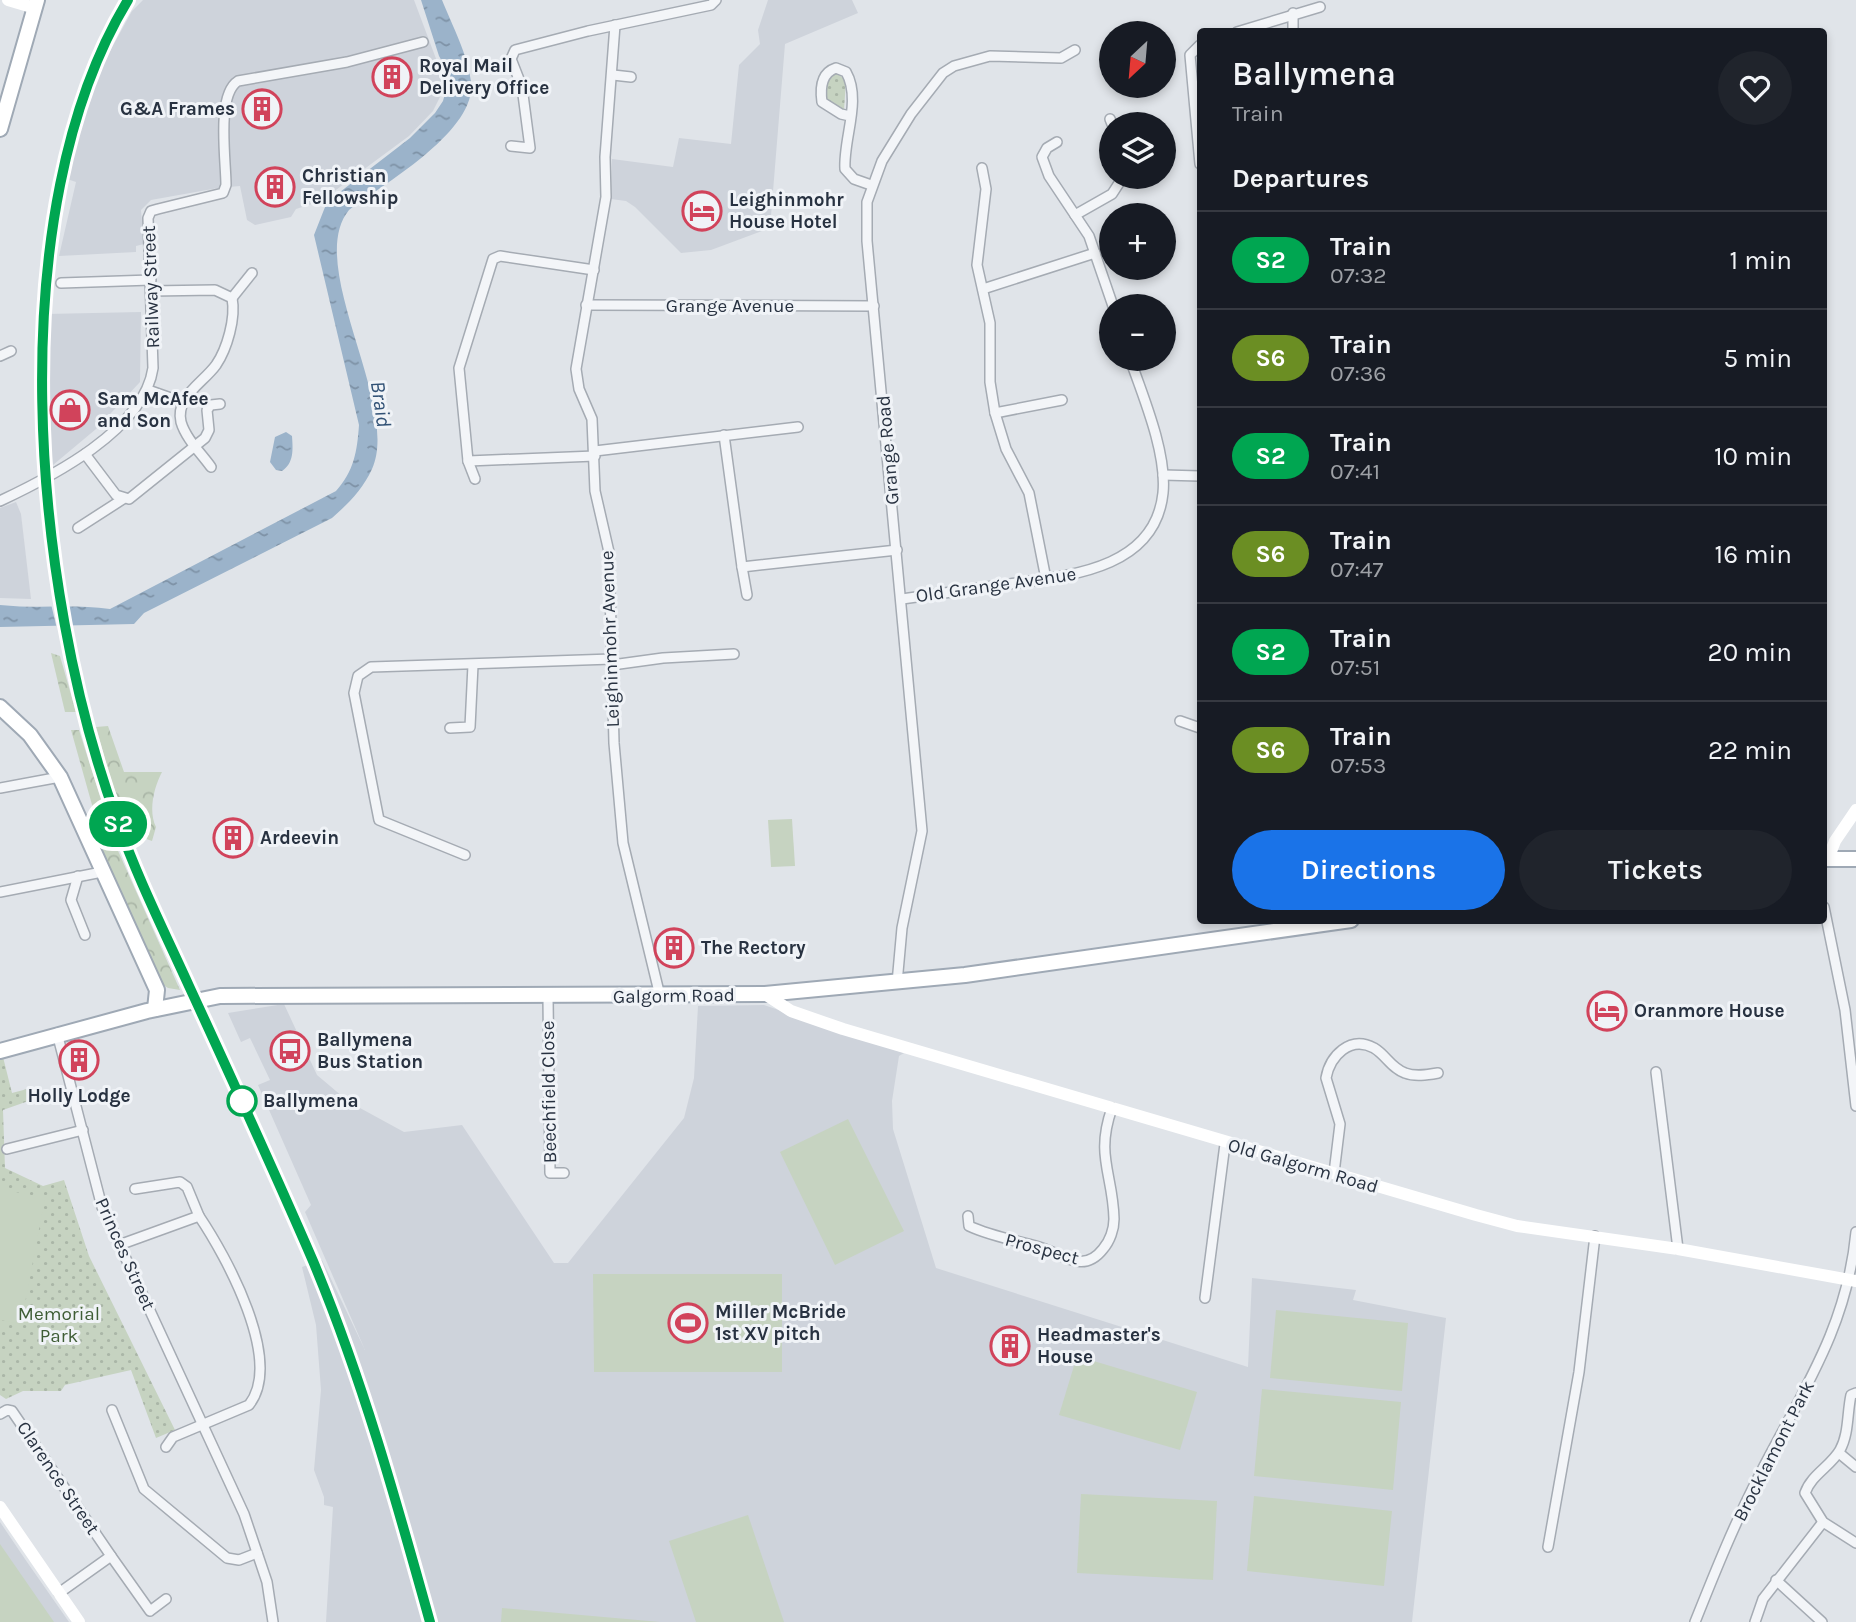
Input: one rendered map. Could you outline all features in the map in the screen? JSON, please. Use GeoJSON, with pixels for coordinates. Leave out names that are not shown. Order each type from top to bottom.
{"type":"FeatureCollection","features":[{"type":"Feature","properties":{"kind":"main road"},"geometry":{"type":"LineString","coordinates":[[0,129],[36,4]]}},
{"type":"Feature","properties":{"kind":"main road"},"geometry":{"type":"LineString","coordinates":[[0,707],[30,735],[60,777],[156,990],[174,1004]]}},
{"type":"Feature","properties":{"kind":"main road"},"geometry":{"type":"LineString","coordinates":[[1827,859],[1856,859]]}},
{"type":"Feature","properties":{"kind":"main road","name":"Galgorm Road"},"geometry":{"type":"LineString","coordinates":[[0,1051],[57,1033],[174,1004],[239,994],[548,997],[765,994],[897,983],[1264,928],[1308,924]]}},
{"type":"Feature","properties":{"kind":"main road"},"geometry":{"type":"LineString","coordinates":[[155,1009],[156,990]]}},
{"type":"Feature","properties":{"kind":"street"},"geometry":{"type":"LineString","coordinates":[[8,0],[36,4]]}},
{"type":"Feature","properties":{"kind":"street"},"geometry":{"type":"LineString","coordinates":[[510,146],[530,148],[522,87],[511,59],[512,52],[615,25],[711,5],[716,0]]}},
{"type":"Feature","properties":{"kind":"street"},"geometry":{"type":"LineString","coordinates":[[1249,28],[1320,7]]}},
{"type":"Feature","properties":{"kind":"street"},"geometry":{"type":"LineString","coordinates":[[1293,13],[1293,28]]}},
{"type":"Feature","properties":{"kind":"street","name":"Leighinmohr Avenue"},"geometry":{"type":"LineString","coordinates":[[615,25],[605,158],[606,197],[576,369],[579,389],[593,419],[595,491],[609,552],[614,754],[623,844],[660,996]]}},
{"type":"Feature","properties":{"kind":"street","name":"Railway Street"},"geometry":{"type":"LineString","coordinates":[[0,501],[52,476],[85,454],[126,419],[148,390],[153,368],[148,218],[151,211],[219,195],[226,189],[225,105],[231,86],[238,81],[347,62],[423,42]]}},
{"type":"Feature","properties":{"kind":"street"},"geometry":{"type":"LineString","coordinates":[[1197,48],[1190,55],[1197,131]]}},
{"type":"Feature","properties":{"kind":"street","name":"Grange Road"},"geometry":{"type":"LineString","coordinates":[[897,983],[902,928],[922,831],[865,216],[872,186],[911,114],[943,73],[954,65],[990,56],[1061,58],[1075,50]]}},
{"type":"Feature","properties":{"kind":"street"},"geometry":{"type":"LineString","coordinates":[[850,116],[841,114],[822,102],[822,84],[830,70],[842,69],[849,78],[850,116],[845,169],[854,179],[872,186]]}},
{"type":"Feature","properties":{"kind":"street"},"geometry":{"type":"LineString","coordinates":[[613,75],[631,77]]}},
{"type":"Feature","properties":{"kind":"street"},"geometry":{"type":"LineString","coordinates":[[1057,142],[1046,148],[1042,157],[1049,176],[1075,215],[1095,253],[1109,294]]}},
{"type":"Feature","properties":{"kind":"street"},"geometry":{"type":"LineString","coordinates":[[982,168],[986,189],[977,256],[992,340],[990,382],[995,413],[1006,449],[1031,500],[1046,579]]}},
{"type":"Feature","properties":{"kind":"street"},"geometry":{"type":"LineString","coordinates":[[1075,215],[1112,194],[1115,189]]}},
{"type":"Feature","properties":{"kind":"street"},"geometry":{"type":"LineString","coordinates":[[983,289],[1095,253]]}},
{"type":"Feature","properties":{"kind":"street"},"geometry":{"type":"LineString","coordinates":[[475,479],[468,461],[459,368],[491,262],[500,256],[594,270]]}},
{"type":"Feature","properties":{"kind":"street"},"geometry":{"type":"LineString","coordinates":[[211,467],[181,421],[182,402],[220,359],[232,318],[232,298],[253,273]]}},
{"type":"Feature","properties":{"kind":"street"},"geometry":{"type":"LineString","coordinates":[[61,283],[151,281]]}},
{"type":"Feature","properties":{"kind":"street"},"geometry":{"type":"LineString","coordinates":[[151,291],[215,290],[232,298]]}},
{"type":"Feature","properties":{"kind":"street","name":"Grange Avenue"},"geometry":{"type":"LineString","coordinates":[[586,305],[874,306]]}},
{"type":"Feature","properties":{"kind":"street"},"geometry":{"type":"LineString","coordinates":[[0,356],[11,351]]}},
{"type":"Feature","properties":{"kind":"street","name":"Old Grange Avenue"},"geometry":{"type":"LineString","coordinates":[[902,598],[1079,575],[1104,566],[1134,548],[1145,537],[1159,510],[1163,475],[1133,371]]}},
{"type":"Feature","properties":{"kind":"street"},"geometry":{"type":"LineString","coordinates":[[148,390],[182,402]]}},
{"type":"Feature","properties":{"kind":"street"},"geometry":{"type":"LineString","coordinates":[[995,413],[1062,400]]}},
{"type":"Feature","properties":{"kind":"street"},"geometry":{"type":"LineString","coordinates":[[85,454],[116,495],[130,499],[205,438],[209,430],[207,410],[211,405],[220,404]]}},
{"type":"Feature","properties":{"kind":"street"},"geometry":{"type":"LineString","coordinates":[[468,461],[595,453],[798,427]]}},
{"type":"Feature","properties":{"kind":"street"},"geometry":{"type":"LineString","coordinates":[[724,435],[747,595]]}},
{"type":"Feature","properties":{"kind":"street"},"geometry":{"type":"LineString","coordinates":[[1163,475],[1197,476]]}},
{"type":"Feature","properties":{"kind":"street"},"geometry":{"type":"LineString","coordinates":[[78,528],[115,508],[123,499]]}},
{"type":"Feature","properties":{"kind":"street"},"geometry":{"type":"LineString","coordinates":[[742,566],[897,550]]}},
{"type":"Feature","properties":{"kind":"street"},"geometry":{"type":"LineString","coordinates":[[465,855],[379,820],[368,778],[354,686],[362,671],[371,667],[612,662],[734,654]]}},
{"type":"Feature","properties":{"kind":"street"},"geometry":{"type":"LineString","coordinates":[[450,728],[470,727],[473,665]]}},
{"type":"Feature","properties":{"kind":"street"},"geometry":{"type":"LineString","coordinates":[[1180,721],[1197,727]]}},
{"type":"Feature","properties":{"kind":"street"},"geometry":{"type":"LineString","coordinates":[[0,788],[60,777]]}},
{"type":"Feature","properties":{"kind":"street"},"geometry":{"type":"LineString","coordinates":[[1827,857],[1856,810]]}},
{"type":"Feature","properties":{"kind":"street"},"geometry":{"type":"LineString","coordinates":[[0,892],[102,872]]}},
{"type":"Feature","properties":{"kind":"street"},"geometry":{"type":"LineString","coordinates":[[78,876],[71,900],[85,936]]}},
{"type":"Feature","properties":{"kind":"street"},"geometry":{"type":"LineString","coordinates":[[1827,922],[1845,1010],[1856,1107]]}},
{"type":"Feature","properties":{"kind":"street","name":"Old Galgorm Road"},"geometry":{"type":"LineString","coordinates":[[765,994],[791,1011],[843,1029],[1225,1144],[1517,1226],[1678,1249],[1853,1280]]}},
{"type":"Feature","properties":{"kind":"street","name":"Beechfield Close"},"geometry":{"type":"LineString","coordinates":[[548,997],[550,1174],[564,1173]]}},
{"type":"Feature","properties":{"kind":"street","name":"Princes Street"},"geometry":{"type":"LineString","coordinates":[[57,1033],[102,1207],[244,1514],[267,1581],[273,1622]]}},
{"type":"Feature","properties":{"kind":"street"},"geometry":{"type":"LineString","coordinates":[[1334,1173],[1340,1124],[1326,1078],[1335,1055],[1350,1045],[1364,1045],[1377,1050],[1404,1073],[1438,1073]]}},
{"type":"Feature","properties":{"kind":"street"},"geometry":{"type":"LineString","coordinates":[[1656,1072],[1678,1249]]}},
{"type":"Feature","properties":{"kind":"street","name":"Prospect"},"geometry":{"type":"LineString","coordinates":[[968,1216],[969,1226],[990,1235],[1040,1247],[1081,1263],[1095,1257],[1107,1244],[1114,1224],[1103,1145],[1112,1108]]}},
{"type":"Feature","properties":{"kind":"street"},"geometry":{"type":"LineString","coordinates":[[7,1149],[83,1130]]}},
{"type":"Feature","properties":{"kind":"street"},"geometry":{"type":"LineString","coordinates":[[1205,1298],[1225,1144]]}},
{"type":"Feature","properties":{"kind":"street"},"geometry":{"type":"LineString","coordinates":[[135,1189],[182,1183],[187,1187],[199,1216],[214,1237],[256,1333],[262,1374],[258,1392],[249,1405],[173,1437],[166,1447]]}},
{"type":"Feature","properties":{"kind":"street"},"geometry":{"type":"LineString","coordinates":[[119,1245],[199,1216]]}},
{"type":"Feature","properties":{"kind":"street","name":"Brocklamont Park"},"geometry":{"type":"LineString","coordinates":[[1695,1622],[1729,1538],[1759,1475],[1828,1349],[1853,1280],[1856,1232]]}},
{"type":"Feature","properties":{"kind":"street"},"geometry":{"type":"LineString","coordinates":[[1548,1547],[1579,1372],[1595,1236]]}},
{"type":"Feature","properties":{"kind":"street"},"geometry":{"type":"LineString","coordinates":[[1856,1393],[1851,1395],[1846,1432],[1839,1453],[1811,1482],[1805,1493],[1823,1522],[1856,1543]]}},
{"type":"Feature","properties":{"kind":"street","name":"Clarence Street"},"geometry":{"type":"LineString","coordinates":[[0,1414],[7,1410],[12,1411],[150,1611],[166,1600]]}},
{"type":"Feature","properties":{"kind":"street"},"geometry":{"type":"LineString","coordinates":[[113,1410],[139,1479],[149,1496],[227,1558],[239,1560],[257,1553]]}},
{"type":"Feature","properties":{"kind":"street"},"geometry":{"type":"LineString","coordinates":[[1839,1453],[1856,1468]]}},
{"type":"Feature","properties":{"kind":"street"},"geometry":{"type":"LineString","coordinates":[[0,1507],[79,1622]]}},
{"type":"Feature","properties":{"kind":"street"},"geometry":{"type":"LineString","coordinates":[[1755,1622],[1763,1599],[1823,1522]]}},
{"type":"Feature","properties":{"kind":"street","name":"Clarence Street"},"geometry":{"type":"LineString","coordinates":[[59,1593],[111,1556]]}},
{"type":"Feature","properties":{"kind":"street"},"geometry":{"type":"LineString","coordinates":[[1776,1580],[1822,1622]]}},
{"type":"Feature","properties":{"kind":"shaded area"},"geometry":{"type":"Polygon","coordinates":[[[143,0],[414,0],[441,72],[441,95],[433,111],[409,136],[321,201],[296,209],[291,217],[255,225],[247,220],[240,186],[218,188],[151,200],[141,210],[144,244],[136,246],[136,252],[59,256],[76,182],[58,176],[93,82],[132,11],[143,0]]]}},
{"type":"Feature","properties":{"kind":"shaded area"},"geometry":{"type":"Polygon","coordinates":[[[768,0],[852,0],[858,13],[785,44],[770,228],[711,250],[681,253],[635,207],[626,201],[611,199],[612,159],[673,167],[679,138],[731,144],[739,65],[760,44],[758,30],[768,0]]]}},
{"type":"Feature","properties":{"kind":"shaded area"},"geometry":{"type":"Polygon","coordinates":[[[141,312],[140,382],[96,429],[47,470],[43,421],[46,314],[141,312]]]}},
{"type":"Feature","properties":{"kind":"shaded area"},"geometry":{"type":"Polygon","coordinates":[[[16,502],[21,514],[31,599],[0,598],[0,508],[16,502]]]}},
{"type":"Feature","properties":{"kind":"shaded area"},"geometry":{"type":"Polygon","coordinates":[[[284,1004],[317,1075],[349,1102],[404,1132],[462,1125],[554,1263],[568,1263],[684,1118],[694,1078],[698,1006],[764,1005],[904,1053],[899,1056],[892,1101],[893,1129],[936,1268],[1248,1367],[1252,1278],[1356,1290],[1353,1300],[1446,1318],[1412,1622],[326,1622],[333,1507],[324,1505],[324,1497],[314,1470],[321,1390],[316,1325],[302,1267],[322,1260],[365,1350],[305,1212],[311,1205],[258,1085],[270,1080],[250,1038],[241,1042],[228,1013],[284,1004]]]}},
{"type":"Feature","properties":{"kind":"shaded area"},"geometry":{"type":"Polygon","coordinates":[[[0,1522],[27,1562],[69,1622],[0,1622],[0,1522]]]}},
{"type":"Feature","properties":{"kind":"green space"},"geometry":{"type":"Polygon","coordinates":[[[836,72],[846,81],[844,110],[826,100],[824,92],[830,75],[836,72]]]}},
{"type":"Feature","properties":{"kind":"green space"},"geometry":{"type":"Polygon","coordinates":[[[51,653],[60,656],[76,712],[65,712],[51,653]]]}},
{"type":"Feature","properties":{"kind":"green space"},"geometry":{"type":"Polygon","coordinates":[[[108,726],[124,772],[162,772],[153,799],[152,814],[156,827],[152,841],[141,835],[131,823],[115,792],[96,727],[108,726]]]}},
{"type":"Feature","properties":{"kind":"green space"},"geometry":{"type":"Polygon","coordinates":[[[71,730],[79,730],[115,844],[180,990],[162,984],[91,831],[96,819],[71,730]]]}},
{"type":"Feature","properties":{"kind":"green space"},"geometry":{"type":"Polygon","coordinates":[[[792,819],[795,866],[771,867],[768,820],[792,819]]]}},
{"type":"Feature","properties":{"kind":"green space","name":"Memorial Park"},"geometry":{"type":"Polygon","coordinates":[[[0,1057],[3,1057],[12,1093],[31,1088],[34,1099],[3,1110],[5,1168],[43,1186],[64,1180],[89,1256],[175,1430],[156,1438],[131,1370],[65,1385],[61,1391],[23,1391],[6,1399],[0,1395],[0,1057]]]}},
{"type":"Feature","properties":{"kind":"green space"},"geometry":{"type":"Polygon","coordinates":[[[848,1119],[904,1231],[835,1265],[780,1152],[848,1119]]]}},
{"type":"Feature","properties":{"kind":"green space"},"geometry":{"type":"Polygon","coordinates":[[[0,1189],[45,1198],[21,1324],[0,1320],[0,1189]]]}},
{"type":"Feature","properties":{"kind":"green space","name":"Miller McBride 1st XV pitch"},"geometry":{"type":"Polygon","coordinates":[[[593,1274],[782,1274],[782,1372],[594,1372],[593,1274]]]}},
{"type":"Feature","properties":{"kind":"green space"},"geometry":{"type":"Polygon","coordinates":[[[1276,1310],[1408,1323],[1402,1391],[1270,1378],[1276,1310]]]}},
{"type":"Feature","properties":{"kind":"green space"},"geometry":{"type":"Polygon","coordinates":[[[1077,1356],[1197,1392],[1180,1450],[1059,1415],[1077,1356]]]}},
{"type":"Feature","properties":{"kind":"green space"},"geometry":{"type":"Polygon","coordinates":[[[1262,1389],[1401,1402],[1393,1490],[1254,1476],[1262,1389]]]}},
{"type":"Feature","properties":{"kind":"green space"},"geometry":{"type":"Polygon","coordinates":[[[1081,1494],[1217,1501],[1213,1580],[1077,1573],[1081,1494]]]}},
{"type":"Feature","properties":{"kind":"green space"},"geometry":{"type":"Polygon","coordinates":[[[1254,1496],[1392,1511],[1384,1586],[1247,1571],[1254,1496]]]}},
{"type":"Feature","properties":{"kind":"green space"},"geometry":{"type":"Polygon","coordinates":[[[748,1515],[784,1622],[696,1622],[669,1541],[748,1515]]]}},
{"type":"Feature","properties":{"kind":"green space"},"geometry":{"type":"Polygon","coordinates":[[[0,1544],[54,1622],[0,1622],[0,1544]]]}},
{"type":"Feature","properties":{"kind":"green space"},"geometry":{"type":"Polygon","coordinates":[[[502,1608],[660,1622],[501,1622],[502,1608]]]}},
{"type":"Feature","properties":{"kind":"water"},"geometry":{"type":"Polygon","coordinates":[[[421,0],[442,0],[467,61],[471,82],[469,101],[459,119],[425,155],[349,210],[338,234],[338,265],[344,299],[374,409],[377,442],[372,469],[364,483],[332,518],[144,613],[134,624],[0,627],[0,605],[110,609],[336,491],[342,484],[354,461],[359,425],[314,235],[327,202],[410,138],[443,101],[450,76],[439,56],[421,0]]]}},
{"type":"Feature","properties":{"kind":"water"},"geometry":{"type":"Polygon","coordinates":[[[286,432],[292,436],[292,456],[286,468],[282,471],[276,470],[270,462],[275,437],[286,432]]]}},
{"type":"Feature","properties":{"kind":"pier"},"geometry":{"type":"Polygon","coordinates":[[[51,604],[65,604],[71,629],[57,629],[51,604]]]}},
{"type":"Feature","properties":{"kind":"railway"},"geometry":{"type":"LineString","coordinates":[[128,0],[87,86],[60,184],[46,290],[42,401],[49,513],[64,623],[88,726],[117,820],[145,889],[270,1163],[331,1305],[377,1440],[430,1622]]}},
{"type":"Feature","properties":{"kind":"train","name":"S2"},"geometry":{"type":"LineString","coordinates":[[128,0],[76,82],[40,188],[27,266],[24,333],[25,406],[33,495],[39,529],[69,664],[118,823],[140,880],[244,1106],[324,1289],[380,1448],[430,1622]]}},
{"type":"Feature","properties":{"kind":"place","name":"Royal Mail Delivery Office"},"geometry":{"type":"Point","coordinates":[392,77]}},
{"type":"Feature","properties":{"kind":"place","name":"G&A Frames"},"geometry":{"type":"Point","coordinates":[262,109]}},
{"type":"Feature","properties":{"kind":"place","name":"Christian Fellowship"},"geometry":{"type":"Point","coordinates":[275,187]}},
{"type":"Feature","properties":{"kind":"place","name":"Leighinmohr House Hotel"},"geometry":{"type":"Point","coordinates":[702,211]}},
{"type":"Feature","properties":{"kind":"place","name":"Sam McAfee and Son"},"geometry":{"type":"Point","coordinates":[70,410]}},
{"type":"Feature","properties":{"kind":"place","name":"Ardeevin"},"geometry":{"type":"Point","coordinates":[233,838]}},
{"type":"Feature","properties":{"kind":"place","name":"The Rectory"},"geometry":{"type":"Point","coordinates":[674,948]}},
{"type":"Feature","properties":{"kind":"place","name":"Oranmore House"},"geometry":{"type":"Point","coordinates":[1607,1011]}},
{"type":"Feature","properties":{"kind":"place","name":"Ballymena Bus Station"},"geometry":{"type":"Point","coordinates":[290,1051]}},
{"type":"Feature","properties":{"kind":"place","name":"Holly Lodge"},"geometry":{"type":"Point","coordinates":[79,1060]}},
{"type":"Feature","properties":{"kind":"place","name":"Ballymena"},"geometry":{"type":"Point","coordinates":[242,1101]}},
{"type":"Feature","properties":{"kind":"place","name":"Miller McBride 1st XV pitch"},"geometry":{"type":"Point","coordinates":[688,1323]}},
{"type":"Feature","properties":{"kind":"place","name":"Headmaster's House"},"geometry":{"type":"Point","coordinates":[1010,1346]}},
{"type":"Feature","properties":{"kind":"water label","name":"Braid"},"geometry":{"type":"Point","coordinates":[381,404]}}]}
